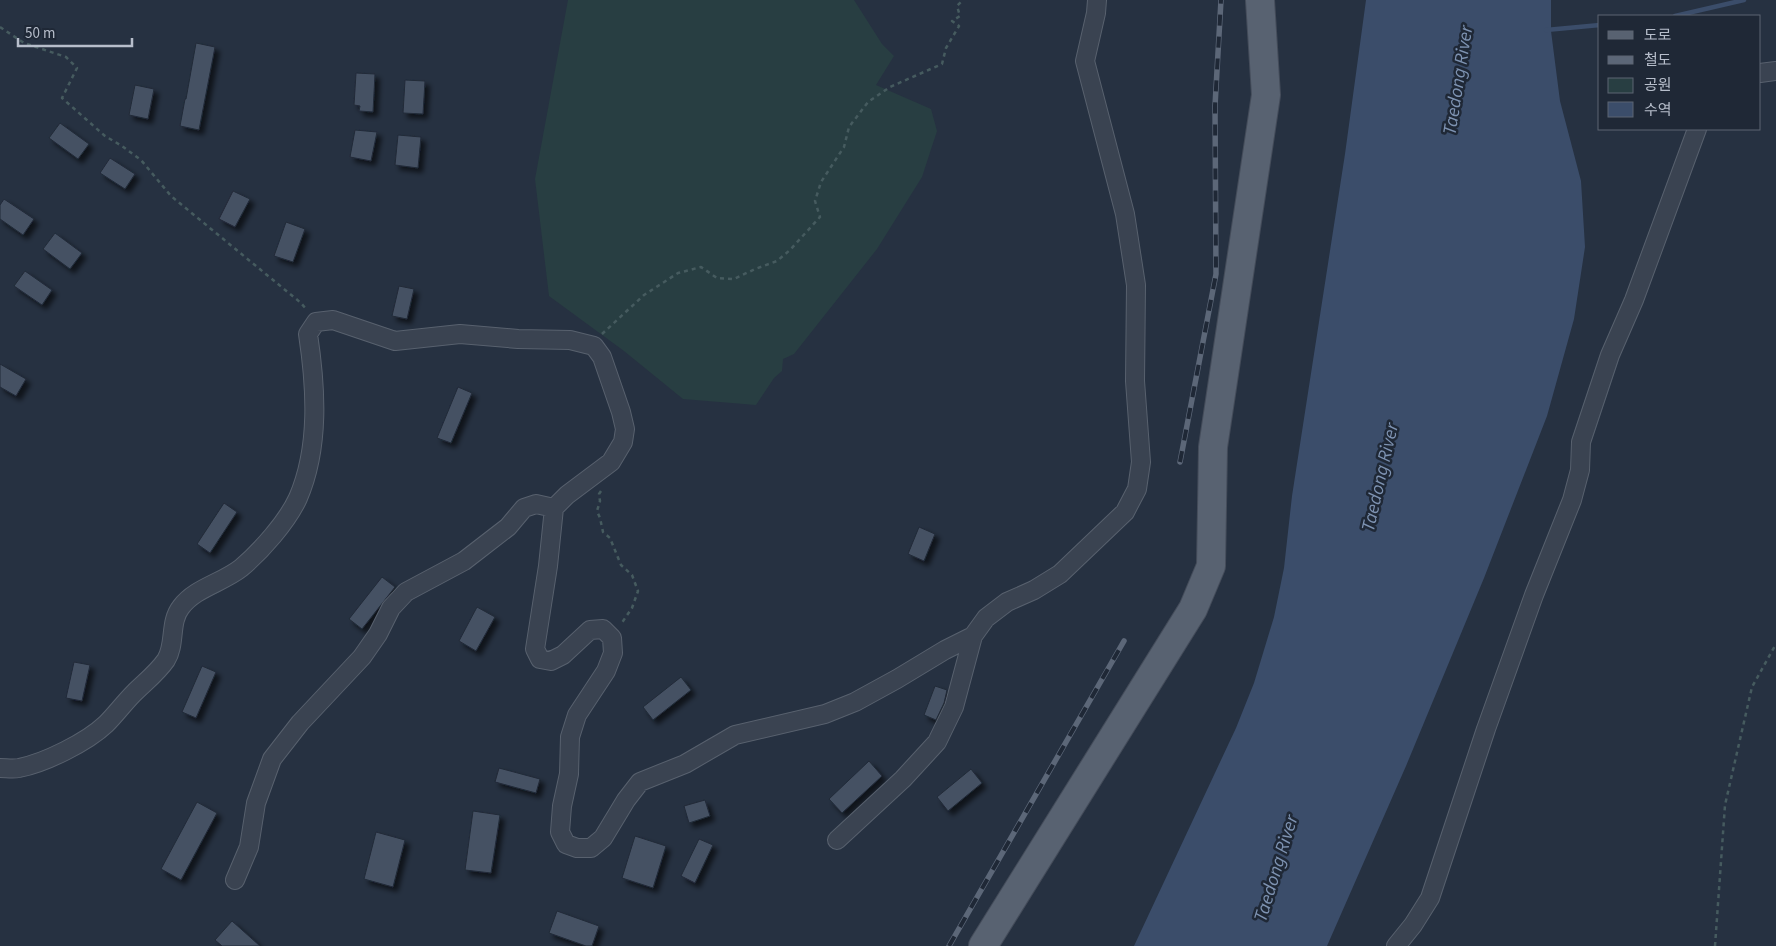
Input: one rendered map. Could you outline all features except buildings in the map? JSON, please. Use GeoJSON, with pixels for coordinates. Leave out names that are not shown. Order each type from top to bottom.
{"type":"FeatureCollection","features":[{"type":"Feature","properties":{"kind":"main road"},"geometry":{"type":"LineString","coordinates":[[983,946],[1193,608],[1211,566],[1213,447],[1266,96],[1260,0]]}},
{"type":"Feature","properties":{"kind":"street"},"geometry":{"type":"LineString","coordinates":[[837,840],[903,779],[937,742],[954,707],[973,636],[986,618],[1007,602],[1034,590],[1060,574],[1125,512],[1137,489],[1141,462],[1135,380],[1136,286],[1125,214],[1085,61],[1096,13],[1097,0]]}},
{"type":"Feature","properties":{"kind":"street"},"geometry":{"type":"LineString","coordinates":[[1761,73],[1776,71]]}},
{"type":"Feature","properties":{"kind":"street"},"geometry":{"type":"LineString","coordinates":[[1396,946],[1413,925],[1430,898],[1482,738],[1534,595],[1572,500],[1580,470],[1581,442],[1610,355],[1634,300],[1697,130]]}},
{"type":"Feature","properties":{"kind":"street"},"geometry":{"type":"LineString","coordinates":[[0,768],[20,768],[66,750],[88,738],[106,724],[166,660],[173,639],[174,623],[180,607],[193,595],[242,567],[282,524],[297,499],[308,466],[312,444],[314,404],[308,334],[316,322],[334,320],[395,342],[460,334],[518,339],[570,340],[594,346],[602,357],[621,412],[625,429],[623,442],[611,462],[567,495],[554,508],[548,566],[534,649],[540,659],[551,661],[562,655],[590,630],[603,629],[612,638],[613,653],[606,671],[577,716],[570,737],[569,774],[562,806],[560,832],[566,844],[577,848],[591,848],[603,838],[626,800],[640,782],[685,764],[735,735],[825,714],[855,702],[973,636]]}},
{"type":"Feature","properties":{"kind":"street"},"geometry":{"type":"LineString","coordinates":[[235,880],[249,847],[256,804],[272,759],[300,723],[362,657],[378,634],[391,608],[406,592],[464,561],[508,527],[524,508],[536,504],[554,508]]}},
{"type":"Feature","properties":{"kind":"path"},"geometry":{"type":"LineString","coordinates":[[594,346],[620,315],[644,295],[678,274],[701,267],[717,278],[734,278],[776,261],[790,250],[820,217],[815,201],[821,182],[844,147],[849,127],[868,102],[890,88],[942,64],[946,48],[959,26],[952,21],[960,16],[957,6],[963,0]]}},
{"type":"Feature","properties":{"kind":"path"},"geometry":{"type":"LineString","coordinates":[[0,27],[24,43],[66,56],[77,68],[62,98],[104,136],[141,160],[171,196],[301,303],[316,322]]}},
{"type":"Feature","properties":{"kind":"path"},"geometry":{"type":"LineString","coordinates":[[611,462],[608,485],[599,494],[600,501],[597,511],[603,532],[610,538],[621,564],[632,575],[638,591],[632,608],[612,638]]}},
{"type":"Feature","properties":{"kind":"path"},"geometry":{"type":"LineString","coordinates":[[1715,946],[1725,805],[1752,687],[1776,644]]}},
{"type":"Feature","properties":{"kind":"green space"},"geometry":{"type":"Polygon","coordinates":[[[568,0],[854,0],[882,44],[894,56],[876,85],[931,109],[937,131],[922,177],[877,249],[794,354],[783,359],[782,371],[774,378],[756,405],[683,399],[624,351],[549,296],[535,179],[568,0]]]}},
{"type":"Feature","properties":{"kind":"water","name":"Taedong River"},"geometry":{"type":"Polygon","coordinates":[[[1366,0],[1551,0],[1551,31],[1560,101],[1581,181],[1585,247],[1574,319],[1547,416],[1484,578],[1406,766],[1327,946],[1134,946],[1236,728],[1254,683],[1274,617],[1284,568],[1292,496],[1345,154],[1366,0]]]}},
{"type":"Feature","properties":{"kind":"waterway"},"geometry":{"type":"LineString","coordinates":[[1679,15],[1744,0]]}},
{"type":"Feature","properties":{"kind":"waterway"},"geometry":{"type":"LineString","coordinates":[[1546,30],[1598,25]]}},
{"type":"Feature","properties":{"kind":"railway"},"geometry":{"type":"LineString","coordinates":[[1180,462],[1216,274],[1215,106],[1221,0]]}},
{"type":"Feature","properties":{"kind":"railway"},"geometry":{"type":"LineString","coordinates":[[949,946],[1124,641]]}}]}
